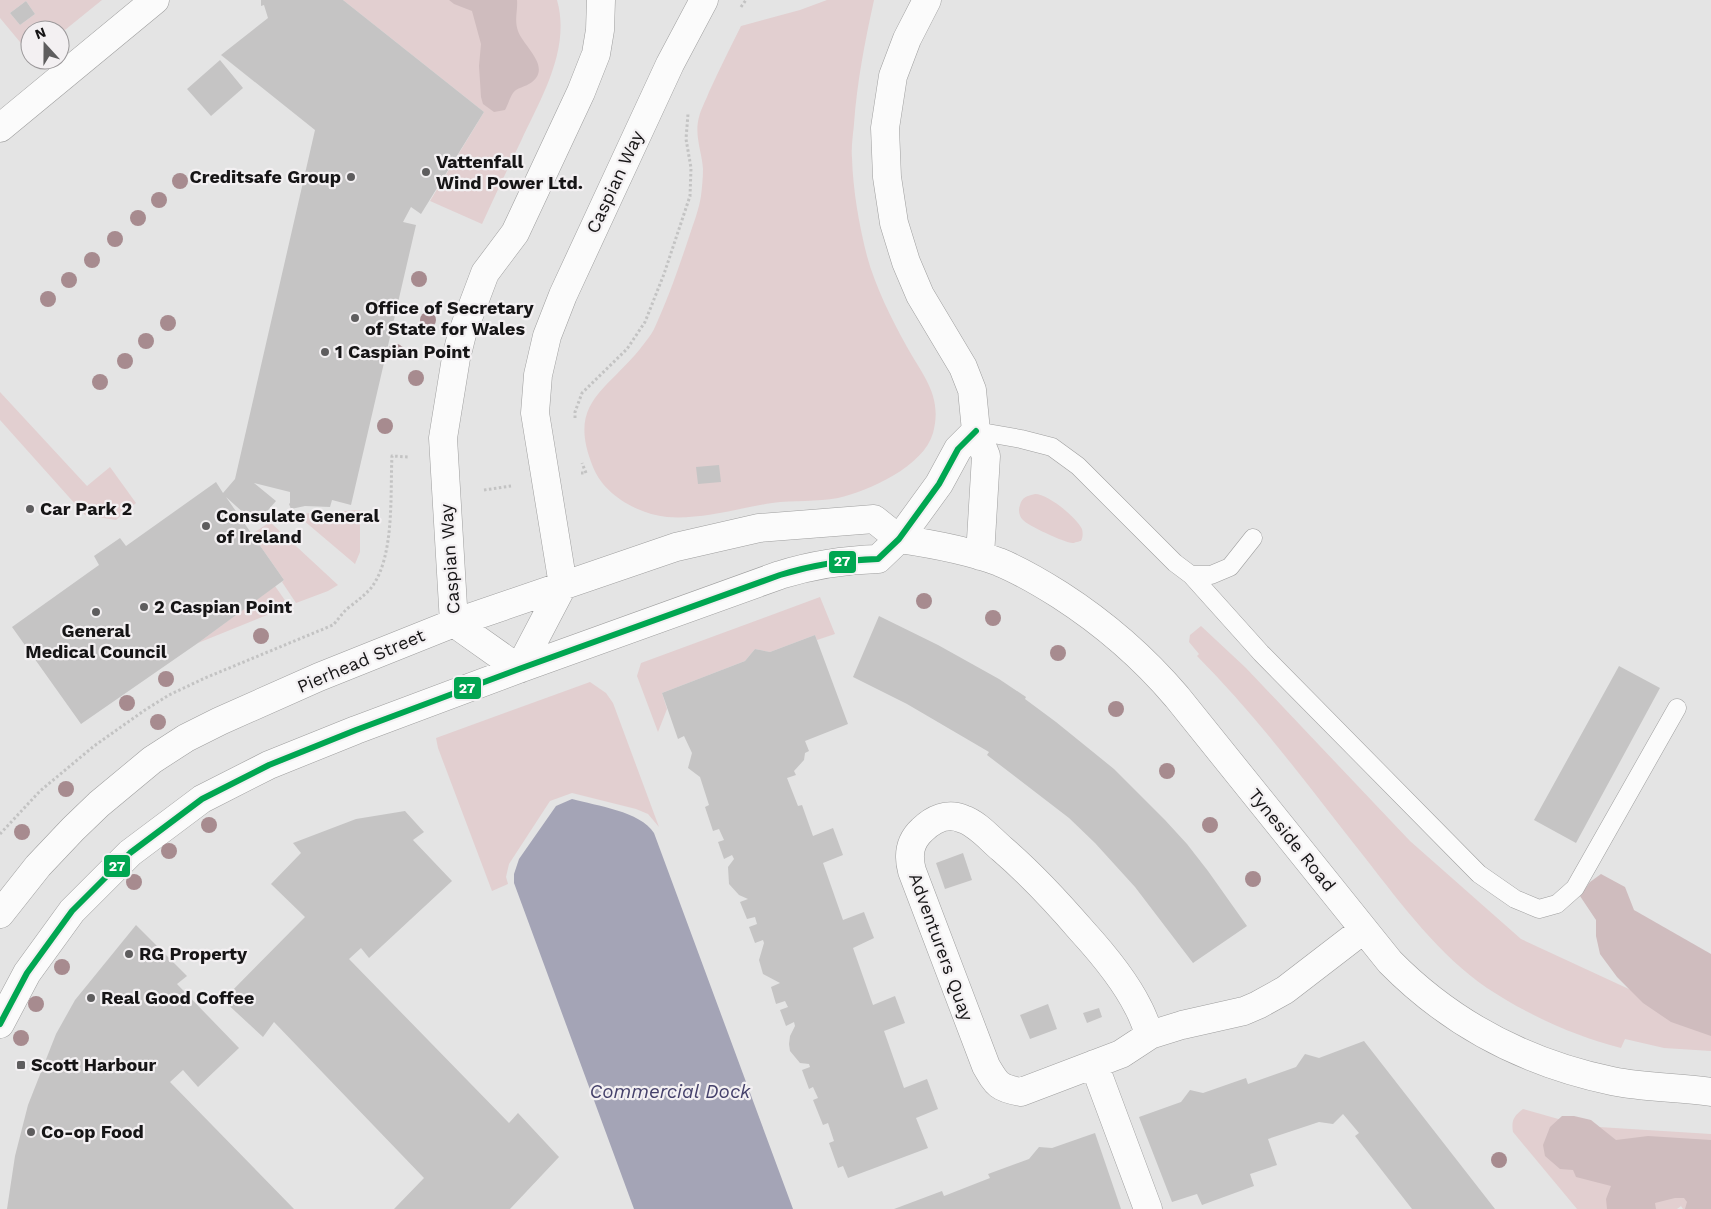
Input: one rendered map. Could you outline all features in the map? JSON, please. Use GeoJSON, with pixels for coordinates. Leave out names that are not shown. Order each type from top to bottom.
{"type":"FeatureCollection","features":[{"type":"Feature","properties":{"kind":"street"},"geometry":{"type":"LineString","coordinates":[[0,128],[154,0]]}},
{"type":"Feature","properties":{"kind":"street","name":"Caspian Way"},"geometry":{"type":"LineString","coordinates":[[519,669],[454,623],[443,438],[456,358],[462,334],[485,274],[516,233],[581,92],[596,54],[600,30],[601,0]]}},
{"type":"Feature","properties":{"kind":"street","name":"Caspian Way"},"geometry":{"type":"LineString","coordinates":[[563,585],[535,413],[538,375],[547,336],[567,287],[670,64],[704,0]]}},
{"type":"Feature","properties":{"kind":"street"},"geometry":{"type":"LineString","coordinates":[[927,0],[907,38],[893,76],[885,128],[887,176],[894,223],[906,262],[920,296],[963,367],[972,390],[976,431],[986,456],[980,556]]}},
{"type":"Feature","properties":{"kind":"street"},"geometry":{"type":"LineString","coordinates":[[0,1024],[27,974],[72,911],[130,853],[202,799],[269,765],[519,669],[697,604],[809,566],[849,560],[878,559],[899,539],[939,484],[958,449],[976,431]]}},
{"type":"Feature","properties":{"kind":"street","name":"Pierhead Street"},"geometry":{"type":"LineString","coordinates":[[0,914],[38,866],[79,822],[130,777],[186,738],[319,677],[454,623],[676,547],[759,528],[874,519],[899,539]]}},
{"type":"Feature","properties":{"kind":"street","name":"Tyneside Road"},"geometry":{"type":"LineString","coordinates":[[899,539],[936,544],[1000,562],[1028,576],[1091,615],[1123,641],[1156,673],[1390,962],[1413,985],[1454,1016],[1493,1040],[1526,1055],[1566,1069],[1613,1081],[1711,1092]]}},
{"type":"Feature","properties":{"kind":"street"},"geometry":{"type":"LineString","coordinates":[[519,669],[563,585]]}},
{"type":"Feature","properties":{"kind":"street","name":"Adventurers Quay"},"geometry":{"type":"LineString","coordinates":[[1150,1035],[1138,1007],[1123,981],[1074,922],[1023,868],[963,818],[948,816],[933,820],[920,831],[910,847],[909,860],[978,1047],[994,1080],[1004,1088],[1021,1092],[1121,1054],[1150,1035],[1182,1025],[1244,1011],[1258,1005],[1284,990],[1363,930]]}},
{"type":"Feature","properties":{"kind":"street"},"geometry":{"type":"LineString","coordinates":[[1094,1064],[1148,1209]]}},
{"type":"Feature","properties":{"kind":"lane"},"geometry":{"type":"LineString","coordinates":[[976,431],[1022,439],[1052,447],[1078,466],[1175,563],[1190,575],[1268,660],[1479,874],[1515,899],[1539,909],[1557,904],[1575,888],[1677,708]]}},
{"type":"Feature","properties":{"kind":"lane"},"geometry":{"type":"LineString","coordinates":[[1190,575],[1211,575],[1230,567],[1252,538]]}},
{"type":"Feature","properties":{"kind":"path"},"geometry":{"type":"LineString","coordinates":[[737,12],[746,0]]}},
{"type":"Feature","properties":{"kind":"path"},"geometry":{"type":"LineString","coordinates":[[574,422],[575,412],[582,394],[627,349],[645,322],[664,274],[690,196],[691,168],[686,139],[689,110]]}},
{"type":"Feature","properties":{"kind":"path"},"geometry":{"type":"LineString","coordinates":[[0,834],[40,791],[94,746],[145,710],[205,678],[333,625],[372,586],[382,568],[388,547],[392,456],[415,457]]}},
{"type":"Feature","properties":{"kind":"path"},"geometry":{"type":"LineString","coordinates":[[580,460],[586,473],[582,473]]}},
{"type":"Feature","properties":{"kind":"shaded area"},"geometry":{"type":"Polygon","coordinates":[[[0,0],[102,0],[70,26],[70,20],[27,20],[35,14],[26,1],[10,13],[20,25],[20,42],[0,18],[0,0]]]}},
{"type":"Feature","properties":{"kind":"shaded area"},"geometry":{"type":"Polygon","coordinates":[[[343,0],[557,0],[560,18],[560,37],[552,73],[482,224],[430,201],[484,112],[343,0]]]}},
{"type":"Feature","properties":{"kind":"shaded area"},"geometry":{"type":"Polygon","coordinates":[[[449,0],[517,0],[516,23],[518,31],[533,54],[539,66],[539,72],[532,82],[514,92],[505,110],[494,112],[483,104],[479,66],[481,44],[472,11],[449,0]]]}},
{"type":"Feature","properties":{"kind":"shaded area"},"geometry":{"type":"Polygon","coordinates":[[[827,0],[874,0],[855,108],[852,150],[855,195],[864,244],[879,291],[907,347],[930,387],[935,408],[933,433],[928,445],[907,466],[879,483],[851,495],[814,501],[772,503],[693,517],[667,517],[645,512],[623,501],[605,486],[598,477],[586,445],[584,428],[587,413],[603,388],[627,364],[650,336],[665,304],[700,201],[703,169],[697,130],[699,117],[741,26],[800,10],[827,0]]]}},
{"type":"Feature","properties":{"kind":"shaded area"},"geometry":{"type":"Polygon","coordinates":[[[0,392],[87,486],[110,467],[136,503],[116,520],[85,515],[0,420],[0,392]]]}},
{"type":"Feature","properties":{"kind":"shaded area"},"geometry":{"type":"Polygon","coordinates":[[[1035,494],[1054,502],[1074,518],[1082,529],[1081,541],[1069,543],[1063,541],[1023,520],[1019,513],[1021,502],[1025,497],[1035,494]]]}},
{"type":"Feature","properties":{"kind":"shaded area"},"geometry":{"type":"Polygon","coordinates":[[[360,510],[360,552],[355,564],[296,514],[360,510]]]}},
{"type":"Feature","properties":{"kind":"shaded area"},"geometry":{"type":"Polygon","coordinates":[[[270,522],[338,585],[328,591],[296,603],[282,582],[284,580],[252,534],[270,522]]]}},
{"type":"Feature","properties":{"kind":"shaded area"},"geometry":{"type":"Polygon","coordinates":[[[275,586],[289,606],[198,643],[275,586]]]}},
{"type":"Feature","properties":{"kind":"shaded area"},"geometry":{"type":"Polygon","coordinates":[[[820,597],[835,634],[817,640],[815,635],[770,652],[755,649],[745,661],[662,693],[667,709],[658,732],[637,676],[641,663],[820,597]]]}},
{"type":"Feature","properties":{"kind":"shaded area"},"geometry":{"type":"Polygon","coordinates":[[[1201,626],[1246,668],[1410,841],[1521,939],[1711,1027],[1711,1051],[1664,1048],[1625,1039],[1621,1048],[1603,1043],[1535,1016],[1487,988],[1453,961],[1407,911],[1242,704],[1197,656],[1199,654],[1189,642],[1190,635],[1201,626]]]}},
{"type":"Feature","properties":{"kind":"shaded area"},"geometry":{"type":"Polygon","coordinates":[[[590,682],[606,693],[613,703],[659,827],[648,814],[636,809],[572,793],[550,801],[509,864],[506,877],[508,884],[492,891],[438,748],[436,738],[590,682]]]}},
{"type":"Feature","properties":{"kind":"shaded area"},"geometry":{"type":"Polygon","coordinates":[[[1601,874],[1625,887],[1634,910],[1711,954],[1711,1036],[1671,1022],[1643,1003],[1617,977],[1600,954],[1596,936],[1596,920],[1580,896],[1590,882],[1601,874]]]}},
{"type":"Feature","properties":{"kind":"shaded area"},"geometry":{"type":"Polygon","coordinates":[[[1523,1109],[1583,1126],[1711,1134],[1711,1209],[1683,1209],[1681,1206],[1677,1209],[1577,1209],[1513,1132],[1512,1124],[1514,1119],[1523,1109]]]}},
{"type":"Feature","properties":{"kind":"shaded area"},"geometry":{"type":"Polygon","coordinates":[[[1562,1116],[1574,1116],[1591,1120],[1616,1140],[1648,1136],[1711,1140],[1711,1209],[1685,1209],[1687,1202],[1684,1198],[1675,1198],[1655,1203],[1656,1209],[1607,1209],[1606,1199],[1611,1186],[1576,1177],[1573,1170],[1560,1169],[1545,1156],[1543,1145],[1550,1127],[1562,1116]]]}},
{"type":"Feature","properties":{"kind":"water","name":"Commercial Dock"},"geometry":{"type":"Polygon","coordinates":[[[572,799],[628,814],[639,819],[654,833],[793,1209],[634,1209],[514,883],[514,874],[519,859],[556,806],[572,799]]]}},
{"type":"Feature","properties":{"kind":"building","name":"1 Caspian Point"},"geometry":{"type":"Polygon","coordinates":[[[261,0],[343,0],[484,112],[421,214],[411,207],[403,222],[416,225],[351,505],[332,500],[330,507],[305,506],[291,509],[289,504],[290,492],[254,483],[276,501],[256,524],[226,497],[284,580],[198,643],[81,724],[12,627],[99,565],[94,556],[120,538],[126,546],[216,482],[223,493],[235,479],[315,130],[221,55],[268,18],[264,5],[261,6],[261,0]]]}},
{"type":"Feature","properties":{"kind":"building"},"geometry":{"type":"Polygon","coordinates":[[[26,1],[35,14],[27,20],[20,20],[20,25],[10,13],[26,1]]]}},
{"type":"Feature","properties":{"kind":"building"},"geometry":{"type":"Polygon","coordinates":[[[220,60],[243,88],[211,116],[187,89],[220,60]]]}},
{"type":"Feature","properties":{"kind":"building"},"geometry":{"type":"Polygon","coordinates":[[[719,465],[721,482],[698,484],[696,467],[719,465]]]}},
{"type":"Feature","properties":{"kind":"building"},"geometry":{"type":"Polygon","coordinates":[[[879,616],[938,645],[999,679],[1026,697],[1025,699],[1114,769],[1187,844],[1247,926],[1193,963],[1135,887],[1095,843],[1069,818],[987,755],[989,752],[907,704],[853,677],[879,616]]]}},
{"type":"Feature","properties":{"kind":"building"},"geometry":{"type":"Polygon","coordinates":[[[815,635],[848,724],[805,741],[809,751],[805,753],[804,760],[794,771],[796,775],[787,778],[798,806],[802,805],[813,836],[833,828],[843,855],[823,863],[843,920],[864,912],[874,938],[853,948],[873,1005],[895,996],[905,1023],[884,1031],[904,1088],[927,1079],[938,1109],[916,1118],[928,1148],[848,1178],[843,1166],[838,1168],[829,1143],[834,1141],[828,1123],[823,1125],[813,1100],[818,1098],[813,1087],[809,1089],[802,1070],[810,1067],[809,1064],[800,1063],[790,1051],[790,1036],[795,1026],[794,1022],[786,1026],[780,1010],[788,1007],[785,1001],[776,1004],[771,987],[780,983],[763,974],[759,960],[764,943],[763,940],[755,943],[749,927],[757,924],[755,917],[747,919],[740,902],[748,899],[739,895],[729,884],[728,867],[734,859],[732,855],[724,859],[718,842],[724,840],[719,829],[713,831],[705,807],[709,805],[700,777],[688,768],[692,753],[684,736],[678,739],[662,693],[745,661],[755,649],[770,652],[815,635]]]}},
{"type":"Feature","properties":{"kind":"building"},"geometry":{"type":"Polygon","coordinates":[[[1619,666],[1660,688],[1576,843],[1534,820],[1619,666]]]}},
{"type":"Feature","properties":{"kind":"building"},"geometry":{"type":"Polygon","coordinates":[[[405,811],[424,832],[413,840],[452,881],[369,958],[361,948],[349,959],[509,1123],[518,1113],[559,1157],[510,1209],[394,1209],[424,1178],[274,1022],[263,1037],[223,1000],[305,917],[271,884],[301,853],[293,843],[356,819],[405,811]]]}},
{"type":"Feature","properties":{"kind":"building"},"geometry":{"type":"Polygon","coordinates":[[[963,853],[972,880],[945,889],[936,863],[963,853]]]}},
{"type":"Feature","properties":{"kind":"building"},"geometry":{"type":"Polygon","coordinates":[[[136,925],[187,976],[177,984],[239,1048],[198,1087],[183,1070],[170,1082],[294,1209],[7,1209],[15,1156],[28,1105],[56,1034],[75,1000],[136,925]]]}},
{"type":"Feature","properties":{"kind":"building"},"geometry":{"type":"Polygon","coordinates":[[[1048,1004],[1057,1029],[1030,1039],[1020,1015],[1048,1004]]]}},
{"type":"Feature","properties":{"kind":"building"},"geometry":{"type":"Polygon","coordinates":[[[1099,1008],[1102,1017],[1087,1023],[1083,1013],[1099,1008]]]}},
{"type":"Feature","properties":{"kind":"building"},"geometry":{"type":"Polygon","coordinates":[[[1364,1041],[1495,1209],[1412,1209],[1355,1136],[1359,1133],[1343,1114],[1333,1124],[1319,1122],[1268,1139],[1277,1165],[1250,1174],[1254,1186],[1202,1205],[1197,1194],[1172,1202],[1139,1117],[1181,1102],[1190,1090],[1203,1093],[1246,1078],[1248,1084],[1296,1067],[1305,1054],[1319,1058],[1364,1041]]]}},
{"type":"Feature","properties":{"kind":"building"},"geometry":{"type":"Polygon","coordinates":[[[1095,1133],[1121,1209],[894,1209],[942,1191],[944,1196],[990,1178],[988,1174],[1029,1159],[1039,1147],[1052,1148],[1095,1133]]]}},
{"type":"Feature","properties":{"kind":"transit line","name":"27"},"geometry":{"type":"LineString","coordinates":[[0,1024],[27,973],[72,911],[130,853],[202,799],[269,765],[356,730],[780,575],[828,564],[878,559],[899,539],[939,484],[958,449],[976,431]]}},
{"type":"Feature","properties":{"kind":"place","name":"Vattenfall Wind Power Ltd."},"geometry":{"type":"Point","coordinates":[426,172]}},
{"type":"Feature","properties":{"kind":"place","name":"Creditsafe Group"},"geometry":{"type":"Point","coordinates":[351,177]}},
{"type":"Feature","properties":{"kind":"place","name":"Office of Secretary of State for Wales"},"geometry":{"type":"Point","coordinates":[355,318]}},
{"type":"Feature","properties":{"kind":"place","name":"1 Caspian Point"},"geometry":{"type":"Point","coordinates":[325,352]}},
{"type":"Feature","properties":{"kind":"place","name":"Car Park 2"},"geometry":{"type":"Point","coordinates":[30,509]}},
{"type":"Feature","properties":{"kind":"place","name":"Consulate General of Ireland"},"geometry":{"type":"Point","coordinates":[206,526]}},
{"type":"Feature","properties":{"kind":"place","name":"2 Caspian Point"},"geometry":{"type":"Point","coordinates":[144,607]}},
{"type":"Feature","properties":{"kind":"place","name":"General Medical Council"},"geometry":{"type":"Point","coordinates":[96,612]}},
{"type":"Feature","properties":{"kind":"place","name":"RG Property"},"geometry":{"type":"Point","coordinates":[129,954]}},
{"type":"Feature","properties":{"kind":"place","name":"Real Good Coffee"},"geometry":{"type":"Point","coordinates":[91,998]}},
{"type":"Feature","properties":{"kind":"place","name":"Scott Harbour"},"geometry":{"type":"Point","coordinates":[21,1065]}},
{"type":"Feature","properties":{"kind":"place","name":"Co-op Food"},"geometry":{"type":"Point","coordinates":[31,1132]}}]}
